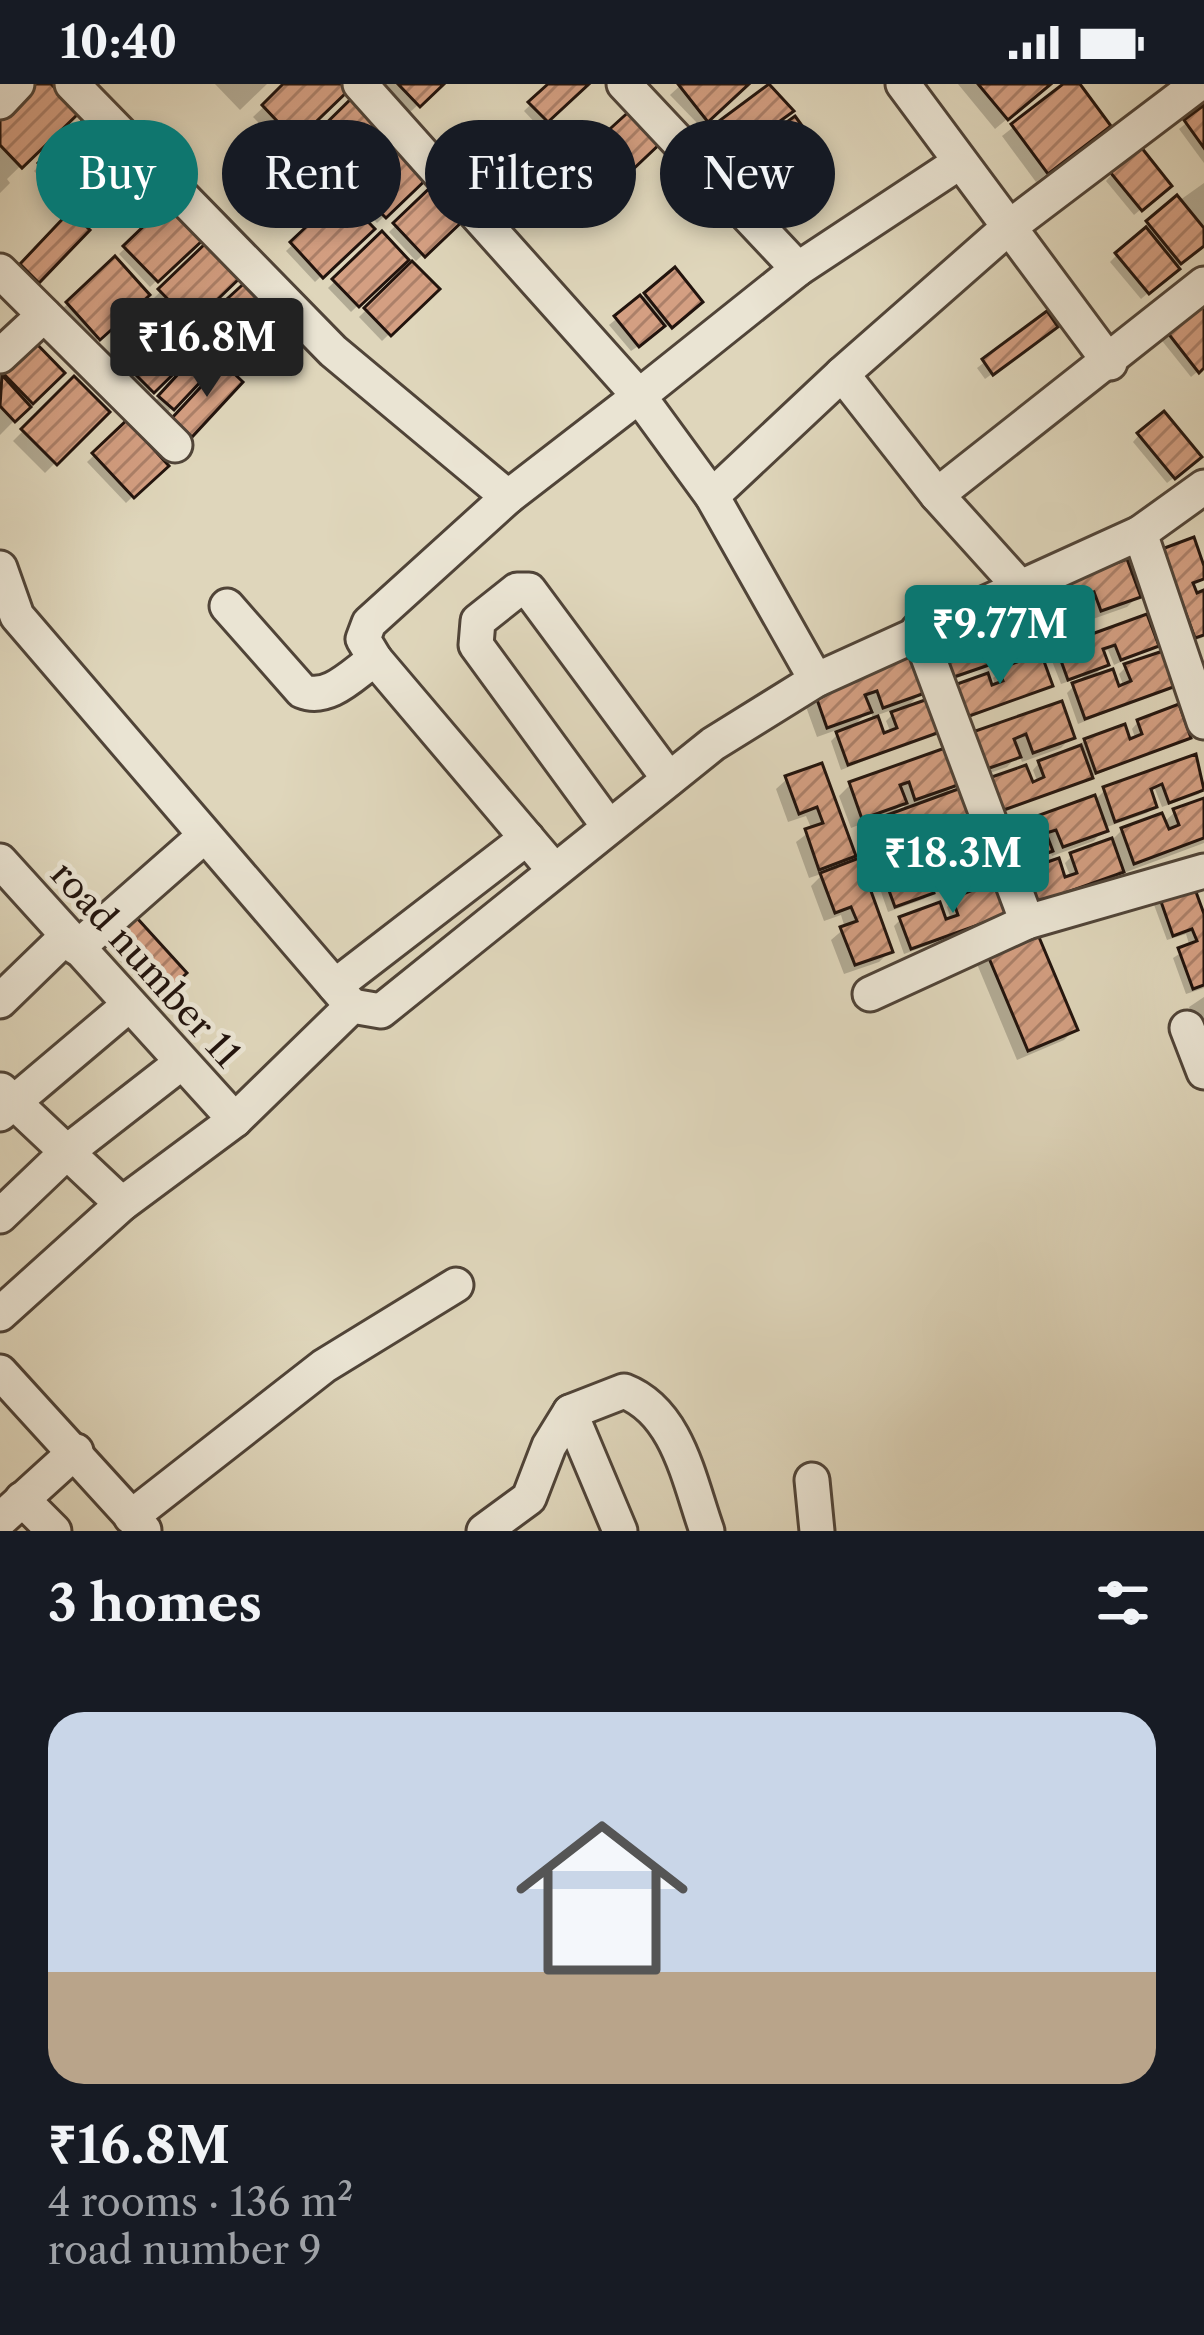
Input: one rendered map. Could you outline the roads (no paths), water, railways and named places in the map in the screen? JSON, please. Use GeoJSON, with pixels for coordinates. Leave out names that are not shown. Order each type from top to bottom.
{"type":"FeatureCollection","features":[{"type":"Feature","properties":{"kind":"street"},"geometry":{"type":"LineString","coordinates":[[0,102],[16,84]]}},
{"type":"Feature","properties":{"kind":"street"},"geometry":{"type":"LineString","coordinates":[[72,84],[334,351],[508,497]]}},
{"type":"Feature","properties":{"kind":"street"},"geometry":{"type":"LineString","coordinates":[[360,84],[639,396],[712,496],[816,680]]}},
{"type":"Feature","properties":{"kind":"street"},"geometry":{"type":"LineString","coordinates":[[624,84],[798,269]]}},
{"type":"Feature","properties":{"kind":"street"},"geometry":{"type":"LineString","coordinates":[[902,84],[1110,363]]}},
{"type":"Feature","properties":{"kind":"street"},"geometry":{"type":"LineString","coordinates":[[712,496],[1009,228],[1198,84]]}},
{"type":"Feature","properties":{"kind":"street"},"geometry":{"type":"LineString","coordinates":[[554,870],[375,658],[363,639],[369,623],[508,497],[798,269],[960,162]]}},
{"type":"Feature","properties":{"kind":"street"},"geometry":{"type":"LineString","coordinates":[[0,271],[175,445]]}},
{"type":"Feature","properties":{"kind":"street"},"geometry":{"type":"LineString","coordinates":[[937,495],[1110,363],[1204,284]]}},
{"type":"Feature","properties":{"kind":"street"},"geometry":{"type":"LineString","coordinates":[[0,356],[44,315]]}},
{"type":"Feature","properties":{"kind":"street"},"geometry":{"type":"LineString","coordinates":[[842,374],[937,495],[1020,587]]}},
{"type":"Feature","properties":{"kind":"street"},"geometry":{"type":"LineString","coordinates":[[0,568],[17,616],[202,837],[343,996],[381,1011],[669,778],[816,680],[1140,533],[1204,487]]}},
{"type":"Feature","properties":{"kind":"street"},"geometry":{"type":"LineString","coordinates":[[1140,533],[1200,702]]}},
{"type":"Feature","properties":{"kind":"street"},"geometry":{"type":"LineString","coordinates":[[608,827],[476,645],[478,621],[518,590],[529,590],[669,778]]}},
{"type":"Feature","properties":{"kind":"street"},"geometry":{"type":"LineString","coordinates":[[227,606],[302,691],[312,695],[327,693],[375,658]]}},
{"type":"Feature","properties":{"kind":"street"},"geometry":{"type":"LineString","coordinates":[[918,630],[1027,922]]}},
{"type":"Feature","properties":{"kind":"street"},"geometry":{"type":"LineString","coordinates":[[0,1000],[202,837]]}},
{"type":"Feature","properties":{"kind":"street"},"geometry":{"type":"LineString","coordinates":[[0,1314],[122,1204],[236,1120],[343,996],[527,838]]}},
{"type":"Feature","properties":{"kind":"street","name":"road number 11"},"geometry":{"type":"LineString","coordinates":[[0,861],[236,1120]]}},
{"type":"Feature","properties":{"kind":"street"},"geometry":{"type":"LineString","coordinates":[[870,994],[1027,922],[1201,881]]}},
{"type":"Feature","properties":{"kind":"street"},"geometry":{"type":"LineString","coordinates":[[122,1204],[68,1151],[4,1102],[129,1005]]}},
{"type":"Feature","properties":{"kind":"street"},"geometry":{"type":"LineString","coordinates":[[1187,1028],[1204,1072]]}},
{"type":"Feature","properties":{"kind":"street"},"geometry":{"type":"LineString","coordinates":[[0,1216],[68,1151],[181,1063]]}},
{"type":"Feature","properties":{"kind":"street"},"geometry":{"type":"LineString","coordinates":[[0,1372],[138,1524],[324,1366],[456,1285]]}},
{"type":"Feature","properties":{"kind":"street"},"geometry":{"type":"LineString","coordinates":[[484,1531],[529,1498],[549,1446],[570,1412],[624,1391],[652,1408],[672,1432],[707,1531]]}},
{"type":"Feature","properties":{"kind":"street"},"geometry":{"type":"LineString","coordinates":[[570,1412],[620,1531]]}},
{"type":"Feature","properties":{"kind":"street"},"geometry":{"type":"LineString","coordinates":[[53,1531],[11,1509],[76,1451]]}},
{"type":"Feature","properties":{"kind":"street"},"geometry":{"type":"LineString","coordinates":[[812,1480],[817,1531]]}}]}
